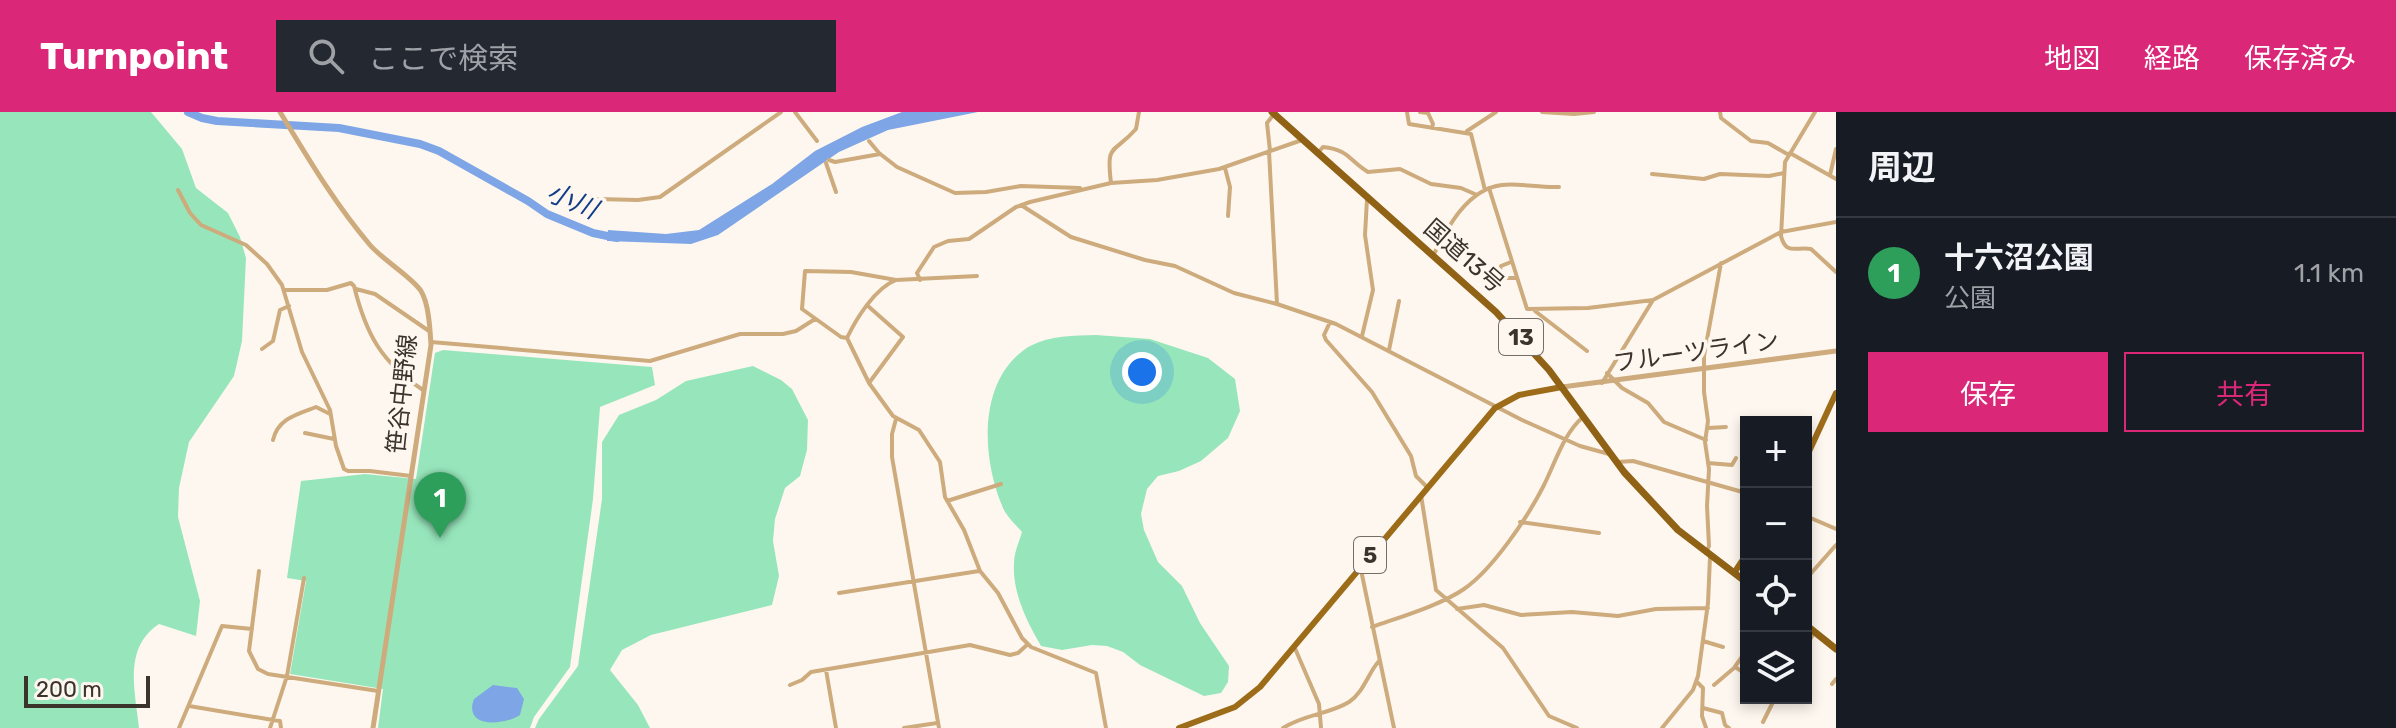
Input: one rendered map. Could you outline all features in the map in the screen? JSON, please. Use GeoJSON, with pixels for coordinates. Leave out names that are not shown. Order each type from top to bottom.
{"type":"FeatureCollection","features":[{"type":"Feature","properties":{"kind":"highway","name":"国道13号"},"geometry":{"type":"LineString","coordinates":[[1273,113],[1516,331],[1617,462],[1678,530],[1740,578]]}},
{"type":"Feature","properties":{"kind":"highway"},"geometry":{"type":"LineString","coordinates":[[1812,629],[1836,649]]}},
{"type":"Feature","properties":{"kind":"main road","name":"5"},"geometry":{"type":"LineString","coordinates":[[1179,728],[1226,712],[1246,701],[1497,406],[1519,395],[1562,387]]}},
{"type":"Feature","properties":{"kind":"main road"},"geometry":{"type":"LineString","coordinates":[[1812,445],[1836,393]]}},
{"type":"Feature","properties":{"kind":"main road"},"geometry":{"type":"LineString","coordinates":[[1734,573],[1743,560]]}},
{"type":"Feature","properties":{"kind":"street"},"geometry":{"type":"LineString","coordinates":[[586,209],[597,199],[660,197],[781,112]]}},
{"type":"Feature","properties":{"kind":"street"},"geometry":{"type":"LineString","coordinates":[[795,112],[817,141]]}},
{"type":"Feature","properties":{"kind":"street"},"geometry":{"type":"LineString","coordinates":[[1111,183],[1109,155],[1112,148],[1136,129],[1139,112]]}},
{"type":"Feature","properties":{"kind":"street"},"geometry":{"type":"LineString","coordinates":[[1407,112],[1409,124],[1467,131],[1496,112]]}},
{"type":"Feature","properties":{"kind":"street"},"geometry":{"type":"LineString","coordinates":[[1420,112],[1428,113],[1432,128]]}},
{"type":"Feature","properties":{"kind":"street"},"geometry":{"type":"LineString","coordinates":[[1542,112],[1594,112]]}},
{"type":"Feature","properties":{"kind":"street"},"geometry":{"type":"LineString","coordinates":[[1720,112],[1721,118],[1751,141],[1768,143],[1836,179]]}},
{"type":"Feature","properties":{"kind":"street"},"geometry":{"type":"LineString","coordinates":[[1815,112],[1789,154],[1784,173],[1781,232],[1785,247],[1789,250],[1811,249],[1836,272]]}},
{"type":"Feature","properties":{"kind":"street","name":"笹谷中野線"},"geometry":{"type":"LineString","coordinates":[[280,113],[323,185],[371,246],[421,291],[431,342],[373,728]]}},
{"type":"Feature","properties":{"kind":"street"},"geometry":{"type":"LineString","coordinates":[[1273,113],[1267,123],[1277,304]]}},
{"type":"Feature","properties":{"kind":"street"},"geometry":{"type":"LineString","coordinates":[[1467,131],[1473,138],[1478,172],[1500,218],[1525,308],[1588,308],[1653,300],[1781,232],[1836,222]]}},
{"type":"Feature","properties":{"kind":"street"},"geometry":{"type":"LineString","coordinates":[[920,280],[917,273],[934,247],[977,235],[1021,205],[1111,183],[1157,180],[1225,168],[1302,140]]}},
{"type":"Feature","properties":{"kind":"street"},"geometry":{"type":"LineString","coordinates":[[869,141],[880,154],[904,171],[959,194],[1021,186],[1082,189]]}},
{"type":"Feature","properties":{"kind":"street"},"geometry":{"type":"LineString","coordinates":[[1317,154],[1323,147],[1339,150],[1368,172],[1400,169],[1431,184],[1461,188],[1477,195]]}},
{"type":"Feature","properties":{"kind":"street"},"geometry":{"type":"LineString","coordinates":[[1830,175],[1836,149]]}},
{"type":"Feature","properties":{"kind":"street"},"geometry":{"type":"LineString","coordinates":[[836,192],[828,161],[880,154]]}},
{"type":"Feature","properties":{"kind":"street"},"geometry":{"type":"LineString","coordinates":[[1225,168],[1230,187],[1228,216]]}},
{"type":"Feature","properties":{"kind":"street"},"geometry":{"type":"LineString","coordinates":[[1652,174],[1704,179],[1720,174],[1769,176],[1784,173]]}},
{"type":"Feature","properties":{"kind":"street"},"geometry":{"type":"LineString","coordinates":[[1433,256],[1452,221],[1487,189],[1504,185],[1559,187]]}},
{"type":"Feature","properties":{"kind":"street"},"geometry":{"type":"LineString","coordinates":[[178,190],[195,220],[207,229],[246,245],[267,264],[285,290],[302,352],[331,415],[341,463],[348,471],[411,476]]}},
{"type":"Feature","properties":{"kind":"street"},"geometry":{"type":"LineString","coordinates":[[1362,336],[1373,290],[1365,235],[1367,199]]}},
{"type":"Feature","properties":{"kind":"street"},"geometry":{"type":"LineString","coordinates":[[1021,205],[1071,237],[1175,266],[1234,293],[1330,322],[1566,440],[1590,450],[1611,454]]}},
{"type":"Feature","properties":{"kind":"street"},"geometry":{"type":"LineString","coordinates":[[1511,262],[1501,266],[1499,274],[1502,278],[1516,278]]}},
{"type":"Feature","properties":{"kind":"street"},"geometry":{"type":"LineString","coordinates":[[1662,728],[1697,682],[1708,608],[1708,428],[1704,369],[1705,347],[1721,263]]}},
{"type":"Feature","properties":{"kind":"street"},"geometry":{"type":"LineString","coordinates":[[977,276],[896,280],[808,269],[801,307],[847,338],[869,383],[896,419],[919,430],[940,462],[947,501],[964,530],[980,571],[998,593],[1022,638],[1028,644],[1094,671],[1106,728]]}},
{"type":"Feature","properties":{"kind":"street"},"geometry":{"type":"LineString","coordinates":[[847,338],[868,306],[889,283],[896,280]]}},
{"type":"Feature","properties":{"kind":"street"},"geometry":{"type":"LineString","coordinates":[[285,290],[327,290],[349,282],[355,289],[364,323],[389,362],[423,390]]}},
{"type":"Feature","properties":{"kind":"street"},"geometry":{"type":"LineString","coordinates":[[355,289],[375,294],[429,331]]}},
{"type":"Feature","properties":{"kind":"street"},"geometry":{"type":"LineString","coordinates":[[1601,383],[1653,300]]}},
{"type":"Feature","properties":{"kind":"street"},"geometry":{"type":"LineString","coordinates":[[1389,350],[1399,301]]}},
{"type":"Feature","properties":{"kind":"street"},"geometry":{"type":"LineString","coordinates":[[262,349],[273,341],[280,310],[289,306]]}},
{"type":"Feature","properties":{"kind":"street"},"geometry":{"type":"LineString","coordinates":[[868,306],[903,337],[869,383]]}},
{"type":"Feature","properties":{"kind":"street"},"geometry":{"type":"LineString","coordinates":[[1533,309],[1587,351]]}},
{"type":"Feature","properties":{"kind":"street"},"geometry":{"type":"LineString","coordinates":[[431,342],[650,361],[740,334],[796,331],[815,319]]}},
{"type":"Feature","properties":{"kind":"street"},"geometry":{"type":"LineString","coordinates":[[1330,322],[1324,335],[1326,340],[1372,392],[1411,456],[1416,476],[1427,487]]}},
{"type":"Feature","properties":{"kind":"street","name":"フルーツライン"},"geometry":{"type":"LineString","coordinates":[[1562,387],[1836,351]]}},
{"type":"Feature","properties":{"kind":"street"},"geometry":{"type":"LineString","coordinates":[[1607,373],[1633,395],[1648,403],[1664,422],[1706,440]]}},
{"type":"Feature","properties":{"kind":"street"},"geometry":{"type":"LineString","coordinates":[[273,440],[279,425],[290,417],[316,407],[331,415]]}},
{"type":"Feature","properties":{"kind":"street"},"geometry":{"type":"LineString","coordinates":[[1372,627],[1445,599],[1477,578],[1520,522],[1543,487],[1566,440],[1583,417]]}},
{"type":"Feature","properties":{"kind":"street"},"geometry":{"type":"LineString","coordinates":[[896,419],[892,434],[892,457],[938,725],[904,728]]}},
{"type":"Feature","properties":{"kind":"street"},"geometry":{"type":"LineString","coordinates":[[1708,428],[1726,427]]}},
{"type":"Feature","properties":{"kind":"street"},"geometry":{"type":"LineString","coordinates":[[305,433],[334,439]]}},
{"type":"Feature","properties":{"kind":"street"},"geometry":{"type":"LineString","coordinates":[[1708,463],[1732,465],[1736,458]]}},
{"type":"Feature","properties":{"kind":"street"},"geometry":{"type":"LineString","coordinates":[[1617,462],[1633,461],[1740,491]]}},
{"type":"Feature","properties":{"kind":"street"},"geometry":{"type":"LineString","coordinates":[[947,501],[1001,484]]}},
{"type":"Feature","properties":{"kind":"street"},"geometry":{"type":"LineString","coordinates":[[1421,494],[1434,585],[1445,599],[1503,648],[1549,716],[1577,728]]}},
{"type":"Feature","properties":{"kind":"street"},"geometry":{"type":"LineString","coordinates":[[1812,519],[1836,529]]}},
{"type":"Feature","properties":{"kind":"street"},"geometry":{"type":"LineString","coordinates":[[1520,522],[1599,533]]}},
{"type":"Feature","properties":{"kind":"street"},"geometry":{"type":"LineString","coordinates":[[1812,572],[1836,545]]}},
{"type":"Feature","properties":{"kind":"street"},"geometry":{"type":"LineString","coordinates":[[1360,567],[1394,728]]}},
{"type":"Feature","properties":{"kind":"street"},"geometry":{"type":"LineString","coordinates":[[259,571],[249,651],[258,669],[268,674],[378,691]]}},
{"type":"Feature","properties":{"kind":"street"},"geometry":{"type":"LineString","coordinates":[[839,593],[980,571]]}},
{"type":"Feature","properties":{"kind":"street"},"geometry":{"type":"LineString","coordinates":[[270,728],[287,676],[304,578]]}},
{"type":"Feature","properties":{"kind":"street"},"geometry":{"type":"LineString","coordinates":[[1457,609],[1484,605],[1519,615],[1572,612],[1618,616],[1664,608],[1708,608]]}},
{"type":"Feature","properties":{"kind":"street"},"geometry":{"type":"LineString","coordinates":[[179,728],[222,626],[252,629]]}},
{"type":"Feature","properties":{"kind":"street"},"geometry":{"type":"LineString","coordinates":[[1812,636],[1815,631]]}},
{"type":"Feature","properties":{"kind":"street"},"geometry":{"type":"LineString","coordinates":[[1703,641],[1723,647]]}},
{"type":"Feature","properties":{"kind":"street"},"geometry":{"type":"LineString","coordinates":[[790,685],[811,672],[926,652],[970,645],[1010,655],[1018,653],[1028,644]]}},
{"type":"Feature","properties":{"kind":"street"},"geometry":{"type":"LineString","coordinates":[[1294,646],[1311,681],[1321,728]]}},
{"type":"Feature","properties":{"kind":"street"},"geometry":{"type":"LineString","coordinates":[[1714,685],[1740,660]]}},
{"type":"Feature","properties":{"kind":"street"},"geometry":{"type":"LineString","coordinates":[[1283,728],[1298,719],[1352,700],[1366,684],[1379,661]]}},
{"type":"Feature","properties":{"kind":"street"},"geometry":{"type":"LineString","coordinates":[[1735,667],[1740,670]]}},
{"type":"Feature","properties":{"kind":"street"},"geometry":{"type":"LineString","coordinates":[[826,670],[836,728]]}},
{"type":"Feature","properties":{"kind":"street"},"geometry":{"type":"LineString","coordinates":[[1832,684],[1836,679]]}},
{"type":"Feature","properties":{"kind":"street"},"geometry":{"type":"LineString","coordinates":[[1697,682],[1703,688],[1703,721],[1706,728]]}},
{"type":"Feature","properties":{"kind":"street"},"geometry":{"type":"LineString","coordinates":[[1763,722],[1772,704]]}},
{"type":"Feature","properties":{"kind":"street"},"geometry":{"type":"LineString","coordinates":[[189,706],[280,721],[281,728]]}},
{"type":"Feature","properties":{"kind":"street"},"geometry":{"type":"LineString","coordinates":[[1703,708],[1722,713],[1729,728]]}},
{"type":"Feature","properties":{"kind":"green space"},"geometry":{"type":"Polygon","coordinates":[[[0,112],[151,112],[182,149],[196,188],[228,213],[246,258],[242,341],[234,376],[189,442],[179,488],[178,517],[200,601],[196,636],[159,624],[140,645],[134,671],[139,728],[0,728],[0,112]]]}},
{"type":"Feature","properties":{"kind":"green space"},"geometry":{"type":"Polygon","coordinates":[[[1096,335],[1150,339],[1208,358],[1235,379],[1240,411],[1228,438],[1201,461],[1158,476],[1147,489],[1141,514],[1144,530],[1158,562],[1182,586],[1200,623],[1229,666],[1228,682],[1221,693],[1204,696],[1107,646],[1062,650],[1041,646],[1022,606],[1015,585],[1014,563],[1022,532],[1003,508],[990,466],[988,420],[992,398],[1000,377],[1013,360],[1030,346],[1054,338],[1096,335]]]}},
{"type":"Feature","properties":{"kind":"green space"},"geometry":{"type":"Polygon","coordinates":[[[443,350],[652,367],[655,385],[600,407],[593,499],[570,667],[534,717],[530,728],[378,728],[383,689],[290,674],[306,581],[287,578],[301,481],[365,474],[416,479],[435,353],[443,350]]]}},
{"type":"Feature","properties":{"kind":"green space"},"geometry":{"type":"Polygon","coordinates":[[[753,366],[792,389],[808,420],[807,450],[800,476],[785,488],[775,519],[773,541],[779,576],[772,605],[651,635],[622,650],[610,670],[638,705],[650,728],[535,728],[578,666],[602,499],[602,442],[619,415],[656,400],[686,381],[753,366]]]}},
{"type":"Feature","properties":{"kind":"water"},"geometry":{"type":"Polygon","coordinates":[[[902,112],[978,112],[888,130],[839,152],[718,235],[691,244],[607,241],[608,230],[666,234],[699,230],[772,184],[815,151],[862,127],[902,112]]]}},
{"type":"Feature","properties":{"kind":"water"},"geometry":{"type":"Polygon","coordinates":[[[493,685],[517,688],[524,699],[520,715],[504,721],[486,722],[474,715],[474,699],[493,685]]]}},
{"type":"Feature","properties":{"kind":"waterway","name":"小川"},"geometry":{"type":"LineString","coordinates":[[188,112],[217,121],[339,128],[420,144],[439,151],[547,214],[593,233],[617,238]]}},
{"type":"Feature","properties":{"kind":"place","name":"十六沼公園"},"geometry":{"type":"Point","coordinates":[440,538]}}]}
